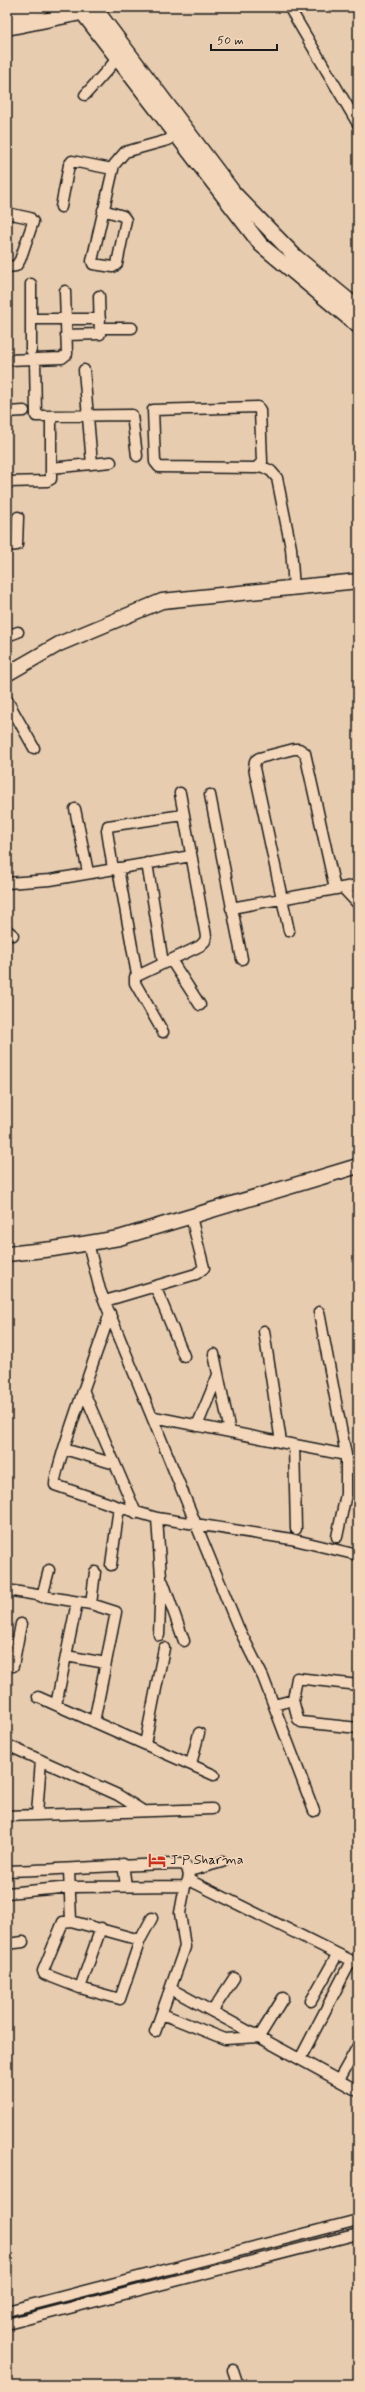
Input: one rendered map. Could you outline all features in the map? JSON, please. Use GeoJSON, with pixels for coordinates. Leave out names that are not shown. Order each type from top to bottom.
{"type":"FeatureCollection","features":[{"type":"Feature","properties":{"kind":"street"},"geometry":{"type":"LineString","coordinates":[[7,14],[40,7]]}},
{"type":"Feature","properties":{"kind":"street"},"geometry":{"type":"LineString","coordinates":[[289,7],[358,124]]}},
{"type":"Feature","properties":{"kind":"street"},"geometry":{"type":"LineString","coordinates":[[7,28],[87,9]]}},
{"type":"Feature","properties":{"kind":"street"},"geometry":{"type":"LineString","coordinates":[[87,9],[118,58],[261,245],[358,326]]}},
{"type":"Feature","properties":{"kind":"street"},"geometry":{"type":"LineString","coordinates":[[87,9],[234,193],[296,257],[358,308]]}},
{"type":"Feature","properties":{"kind":"street"},"geometry":{"type":"LineString","coordinates":[[85,95],[118,58]]}},
{"type":"Feature","properties":{"kind":"street"},"geometry":{"type":"LineString","coordinates":[[103,210],[123,216],[126,220],[116,264],[113,267],[92,263],[103,210],[112,169],[125,152],[168,140],[176,133]]}},
{"type":"Feature","properties":{"kind":"street"},"geometry":{"type":"LineString","coordinates":[[62,207],[69,165],[72,161],[112,169]]}},
{"type":"Feature","properties":{"kind":"street"},"geometry":{"type":"LineString","coordinates":[[7,214],[30,218],[33,222],[20,260],[16,266],[7,267]]}},
{"type":"Feature","properties":{"kind":"street"},"geometry":{"type":"LineString","coordinates":[[31,284],[35,415],[38,417],[132,415],[137,456]]}},
{"type":"Feature","properties":{"kind":"street"},"geometry":{"type":"LineString","coordinates":[[7,360],[33,354],[65,357],[66,335],[64,291]]}},
{"type":"Feature","properties":{"kind":"street"},"geometry":{"type":"LineString","coordinates":[[66,335],[98,335],[100,323],[100,296]]}},
{"type":"Feature","properties":{"kind":"street"},"geometry":{"type":"LineString","coordinates":[[31,319],[65,319],[132,328]]}},
{"type":"Feature","properties":{"kind":"street"},"geometry":{"type":"LineString","coordinates":[[84,370],[86,415],[92,464]]}},
{"type":"Feature","properties":{"kind":"street"},"geometry":{"type":"LineString","coordinates":[[258,407],[260,410],[262,462],[259,465],[256,468],[159,467],[154,462],[153,410],[258,407]]}},
{"type":"Feature","properties":{"kind":"street"},"geometry":{"type":"LineString","coordinates":[[7,412],[24,411]]}},
{"type":"Feature","properties":{"kind":"street"},"geometry":{"type":"LineString","coordinates":[[7,482],[47,481],[51,479],[51,417]]}},
{"type":"Feature","properties":{"kind":"street"},"geometry":{"type":"LineString","coordinates":[[51,468],[111,462]]}},
{"type":"Feature","properties":{"kind":"street"},"geometry":{"type":"LineString","coordinates":[[259,465],[271,471],[277,478],[291,548],[293,583]]}},
{"type":"Feature","properties":{"kind":"street"},"geometry":{"type":"LineString","coordinates":[[7,546],[17,545],[18,517]]}},
{"type":"Feature","properties":{"kind":"street"},"geometry":{"type":"LineString","coordinates":[[7,674],[59,644],[162,601],[293,583],[358,581]]}},
{"type":"Feature","properties":{"kind":"street"},"geometry":{"type":"LineString","coordinates":[[7,636],[18,632]]}},
{"type":"Feature","properties":{"kind":"street"},"geometry":{"type":"LineString","coordinates":[[7,700],[34,748]]}},
{"type":"Feature","properties":{"kind":"street"},"geometry":{"type":"LineString","coordinates":[[289,931],[254,764],[259,758],[294,749],[302,750],[339,889],[358,904]]}},
{"type":"Feature","properties":{"kind":"street"},"geometry":{"type":"LineString","coordinates":[[137,975],[200,946],[205,941],[180,793]]}},
{"type":"Feature","properties":{"kind":"street"},"geometry":{"type":"LineString","coordinates":[[210,796],[242,959]]}},
{"type":"Feature","properties":{"kind":"street"},"geometry":{"type":"LineString","coordinates":[[75,809],[88,872]]}},
{"type":"Feature","properties":{"kind":"street"},"geometry":{"type":"LineString","coordinates":[[163,1032],[135,983],[137,975],[107,831],[108,826],[183,815]]}},
{"type":"Feature","properties":{"kind":"street"},"geometry":{"type":"LineString","coordinates":[[7,883],[50,880],[88,872],[191,856]]}},
{"type":"Feature","properties":{"kind":"street"},"geometry":{"type":"LineString","coordinates":[[147,863],[167,961],[200,1005]]}},
{"type":"Feature","properties":{"kind":"street"},"geometry":{"type":"LineString","coordinates":[[232,908],[358,885]]}},
{"type":"Feature","properties":{"kind":"street"},"geometry":{"type":"LineString","coordinates":[[7,1254],[119,1238],[358,1166]]}},
{"type":"Feature","properties":{"kind":"street"},"geometry":{"type":"LineString","coordinates":[[105,1301],[196,1274],[204,1268],[192,1217]]}},
{"type":"Feature","properties":{"kind":"street"},"geometry":{"type":"LineString","coordinates":[[88,1243],[100,1290],[154,1417],[238,1627],[263,1677],[314,1810]]}},
{"type":"Feature","properties":{"kind":"street"},"geometry":{"type":"LineString","coordinates":[[155,1286],[184,1356]]}},
{"type":"Feature","properties":{"kind":"street"},"geometry":{"type":"LineString","coordinates":[[319,1312],[346,1455],[346,1494],[337,1537]]}},
{"type":"Feature","properties":{"kind":"street"},"geometry":{"type":"LineString","coordinates":[[110,1313],[54,1480],[55,1485],[136,1513],[157,1518],[291,1539],[358,1555]]}},
{"type":"Feature","properties":{"kind":"street"},"geometry":{"type":"LineString","coordinates":[[264,1331],[281,1442]]}},
{"type":"Feature","properties":{"kind":"street"},"geometry":{"type":"LineString","coordinates":[[214,1354],[230,1432]]}},
{"type":"Feature","properties":{"kind":"street"},"geometry":{"type":"LineString","coordinates":[[197,1426],[218,1375]]}},
{"type":"Feature","properties":{"kind":"street"},"geometry":{"type":"LineString","coordinates":[[84,1392],[136,1513]]}},
{"type":"Feature","properties":{"kind":"street"},"geometry":{"type":"LineString","coordinates":[[154,1417],[346,1455]]}},
{"type":"Feature","properties":{"kind":"street"},"geometry":{"type":"LineString","coordinates":[[294,1445],[296,1529]]}},
{"type":"Feature","properties":{"kind":"street"},"geometry":{"type":"LineString","coordinates":[[64,1449],[115,1464]]}},
{"type":"Feature","properties":{"kind":"street"},"geometry":{"type":"LineString","coordinates":[[111,1565],[119,1507]]}},
{"type":"Feature","properties":{"kind":"street"},"geometry":{"type":"LineString","coordinates":[[157,1518],[161,1577],[159,1635]]}},
{"type":"Feature","properties":{"kind":"street"},"geometry":{"type":"LineString","coordinates":[[42,1597],[49,1570]]}},
{"type":"Feature","properties":{"kind":"street"},"geometry":{"type":"LineString","coordinates":[[91,1604],[95,1572]]}},
{"type":"Feature","properties":{"kind":"street"},"geometry":{"type":"LineString","coordinates":[[161,1577],[184,1641]]}},
{"type":"Feature","properties":{"kind":"street"},"geometry":{"type":"LineString","coordinates":[[7,1590],[91,1604],[116,1612],[94,1722]]}},
{"type":"Feature","properties":{"kind":"street"},"geometry":{"type":"LineString","coordinates":[[56,1705],[77,1602]]}},
{"type":"Feature","properties":{"kind":"street"},"geometry":{"type":"LineString","coordinates":[[13,1666],[11,1651],[21,1624]]}},
{"type":"Feature","properties":{"kind":"street"},"geometry":{"type":"LineString","coordinates":[[145,1744],[164,1648]]}},
{"type":"Feature","properties":{"kind":"street"},"geometry":{"type":"LineString","coordinates":[[66,1656],[106,1663]]}},
{"type":"Feature","properties":{"kind":"street"},"geometry":{"type":"LineString","coordinates":[[358,1685],[297,1678],[293,1700],[298,1720],[301,1722],[358,1728]]}},
{"type":"Feature","properties":{"kind":"street"},"geometry":{"type":"LineString","coordinates":[[38,1697],[214,1775]]}},
{"type":"Feature","properties":{"kind":"street"},"geometry":{"type":"LineString","coordinates":[[274,1705],[293,1700]]}},
{"type":"Feature","properties":{"kind":"street"},"geometry":{"type":"LineString","coordinates":[[190,1764],[199,1732]]}},
{"type":"Feature","properties":{"kind":"street"},"geometry":{"type":"LineString","coordinates":[[7,1745],[118,1795],[143,1811]]}},
{"type":"Feature","properties":{"kind":"street"},"geometry":{"type":"LineString","coordinates":[[37,1814],[41,1760]]}},
{"type":"Feature","properties":{"kind":"street"},"geometry":{"type":"LineString","coordinates":[[7,1816],[212,1808]]}},
{"type":"Feature","properties":{"kind":"street"},"geometry":{"type":"LineString","coordinates":[[7,1893],[71,1887],[126,1886],[188,1879],[222,1862]]}},
{"type":"Feature","properties":{"kind":"street"},"geometry":{"type":"LineString","coordinates":[[123,1864],[126,1886]]}},
{"type":"Feature","properties":{"kind":"street"},"geometry":{"type":"LineString","coordinates":[[7,1871],[69,1870],[123,1864],[185,1865],[188,1879],[180,1913],[185,1947],[155,2032]]}},
{"type":"Feature","properties":{"kind":"street"},"geometry":{"type":"LineString","coordinates":[[69,1870],[71,1887],[71,1921]]}},
{"type":"Feature","properties":{"kind":"street"},"geometry":{"type":"LineString","coordinates":[[188,1879],[355,1963],[300,2059]]}},
{"type":"Feature","properties":{"kind":"street"},"geometry":{"type":"LineString","coordinates":[[140,1940],[101,1928],[71,1921],[63,1922],[43,1971],[47,1977],[120,1999],[140,1940],[152,1918]]}},
{"type":"Feature","properties":{"kind":"street"},"geometry":{"type":"LineString","coordinates":[[80,1988],[101,1928]]}},
{"type":"Feature","properties":{"kind":"street"},"geometry":{"type":"LineString","coordinates":[[7,1944],[23,1942]]}},
{"type":"Feature","properties":{"kind":"street"},"geometry":{"type":"LineString","coordinates":[[311,2001],[338,1955]]}},
{"type":"Feature","properties":{"kind":"street"},"geometry":{"type":"LineString","coordinates":[[213,2010],[234,1978]]}},
{"type":"Feature","properties":{"kind":"street"},"geometry":{"type":"LineString","coordinates":[[171,1988],[358,2091]]}},
{"type":"Feature","properties":{"kind":"street"},"geometry":{"type":"LineString","coordinates":[[259,2037],[283,1998]]}},
{"type":"Feature","properties":{"kind":"street"},"geometry":{"type":"LineString","coordinates":[[162,2014],[225,2039],[259,2037]]}},
{"type":"Feature","properties":{"kind":"street"},"geometry":{"type":"LineString","coordinates":[[339,2080],[358,2046]]}},
{"type":"Feature","properties":{"kind":"street"},"geometry":{"type":"LineString","coordinates":[[7,2311],[358,2220]]}},
{"type":"Feature","properties":{"kind":"street"},"geometry":{"type":"LineString","coordinates":[[7,2324],[358,2234]]}},
{"type":"Feature","properties":{"kind":"street"},"geometry":{"type":"LineString","coordinates":[[234,2370],[238,2385]]}},
{"type":"Feature","properties":{"kind":"place","name":"J P Sharma"},"geometry":{"type":"Point","coordinates":[157,1860]}}]}
